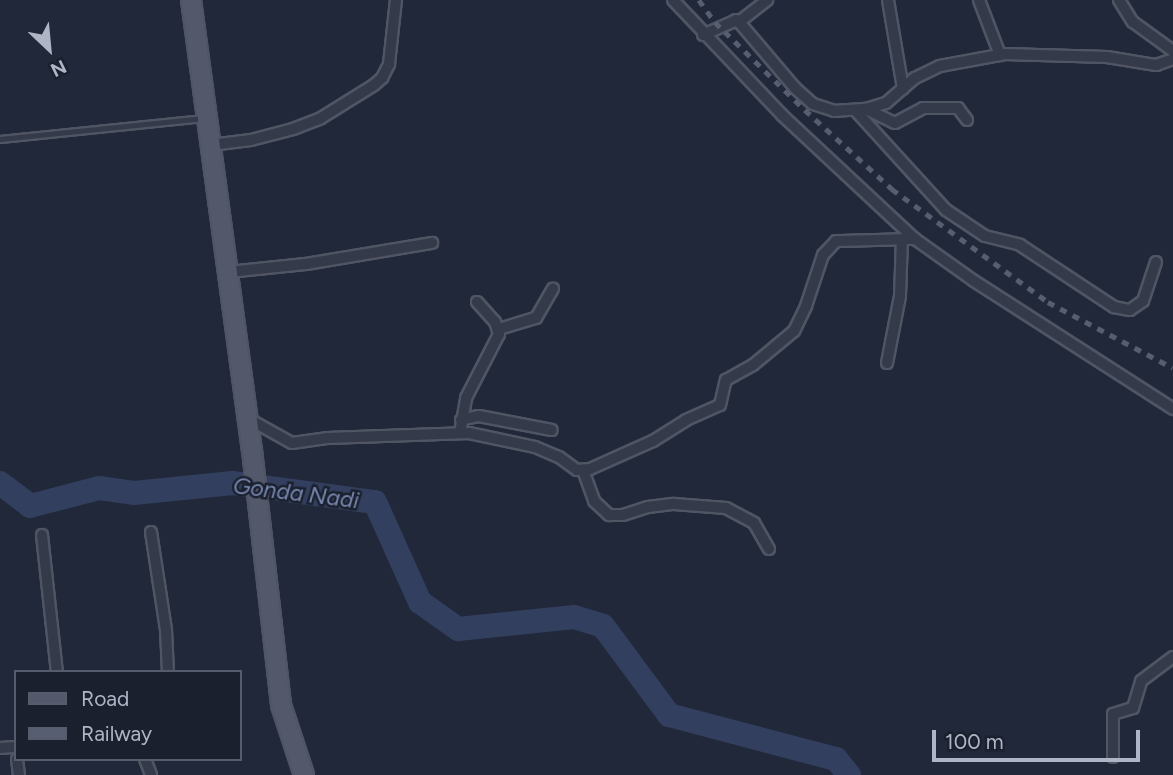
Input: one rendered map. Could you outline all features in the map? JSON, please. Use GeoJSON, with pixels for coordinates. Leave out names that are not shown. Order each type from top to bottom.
{"type":"FeatureCollection","features":[{"type":"Feature","properties":{"kind":"main road"},"geometry":{"type":"LineString","coordinates":[[191,0],[252,450],[281,705],[304,775]]}},
{"type":"Feature","properties":{"kind":"street"},"geometry":{"type":"LineString","coordinates":[[211,145],[251,140],[293,129],[321,118],[374,85],[382,78],[389,64],[396,0]]}},
{"type":"Feature","properties":{"kind":"street"},"geometry":{"type":"LineString","coordinates":[[673,0],[703,35],[828,161],[915,239],[974,281],[1173,409]]}},
{"type":"Feature","properties":{"kind":"street"},"geometry":{"type":"LineString","coordinates":[[739,22],[767,0]]}},
{"type":"Feature","properties":{"kind":"street"},"geometry":{"type":"LineString","coordinates":[[888,0],[903,89]]}},
{"type":"Feature","properties":{"kind":"street"},"geometry":{"type":"LineString","coordinates":[[979,0],[1000,55]]}},
{"type":"Feature","properties":{"kind":"street"},"geometry":{"type":"LineString","coordinates":[[1119,0],[1133,22],[1173,51]]}},
{"type":"Feature","properties":{"kind":"street"},"geometry":{"type":"LineString","coordinates":[[703,35],[736,20],[768,59],[813,104],[834,111],[860,110],[893,100],[915,78],[940,66],[1000,55],[1107,57],[1156,65],[1173,59]]}},
{"type":"Feature","properties":{"kind":"street"},"geometry":{"type":"LineString","coordinates":[[860,110],[895,123],[923,108],[958,108],[967,120]]}},
{"type":"Feature","properties":{"kind":"street"},"geometry":{"type":"LineString","coordinates":[[860,110],[946,210],[985,236],[1020,245],[1114,307],[1130,310],[1143,301],[1156,262]]}},
{"type":"Feature","properties":{"kind":"street"},"geometry":{"type":"LineString","coordinates":[[887,363],[900,296],[902,239]]}},
{"type":"Feature","properties":{"kind":"street"},"geometry":{"type":"LineString","coordinates":[[583,470],[653,441],[686,420],[720,405],[726,380],[753,365],[794,331],[807,306],[823,255],[836,241],[915,239]]}},
{"type":"Feature","properties":{"kind":"street"},"geometry":{"type":"LineString","coordinates":[[228,272],[306,264],[432,243]]}},
{"type":"Feature","properties":{"kind":"street"},"geometry":{"type":"LineString","coordinates":[[499,329],[536,318],[553,288]]}},
{"type":"Feature","properties":{"kind":"street"},"geometry":{"type":"LineString","coordinates":[[477,302],[499,329]]}},
{"type":"Feature","properties":{"kind":"street"},"geometry":{"type":"LineString","coordinates":[[460,433],[466,398],[494,346],[499,329]]}},
{"type":"Feature","properties":{"kind":"street"},"geometry":{"type":"LineString","coordinates":[[461,420],[479,416],[552,429]]}},
{"type":"Feature","properties":{"kind":"street"},"geometry":{"type":"LineString","coordinates":[[247,418],[296,444],[327,438],[382,439],[460,433],[535,447],[583,470],[594,501],[609,515],[624,515],[648,507],[674,504],[726,508],[754,523],[769,549]]}},
{"type":"Feature","properties":{"kind":"street"},"geometry":{"type":"LineString","coordinates":[[151,532],[166,629],[168,670]]}},
{"type":"Feature","properties":{"kind":"street"},"geometry":{"type":"LineString","coordinates":[[42,535],[57,670]]}},
{"type":"Feature","properties":{"kind":"street"},"geometry":{"type":"LineString","coordinates":[[1113,757],[1113,714],[1133,708],[1141,681],[1173,657]]}},
{"type":"Feature","properties":{"kind":"lane"},"geometry":{"type":"LineString","coordinates":[[0,139],[208,117]]}},
{"type":"Feature","properties":{"kind":"waterway","name":"Gonda Nadi"},"geometry":{"type":"LineString","coordinates":[[0,483],[30,506],[99,488],[134,493],[232,483],[375,502],[420,602],[458,629],[574,617],[603,626],[669,715],[836,759],[849,775]]}},
{"type":"Feature","properties":{"kind":"railway"},"geometry":{"type":"LineString","coordinates":[[699,0],[715,22],[805,110],[892,189],[1048,302],[1173,368]]}}]}
